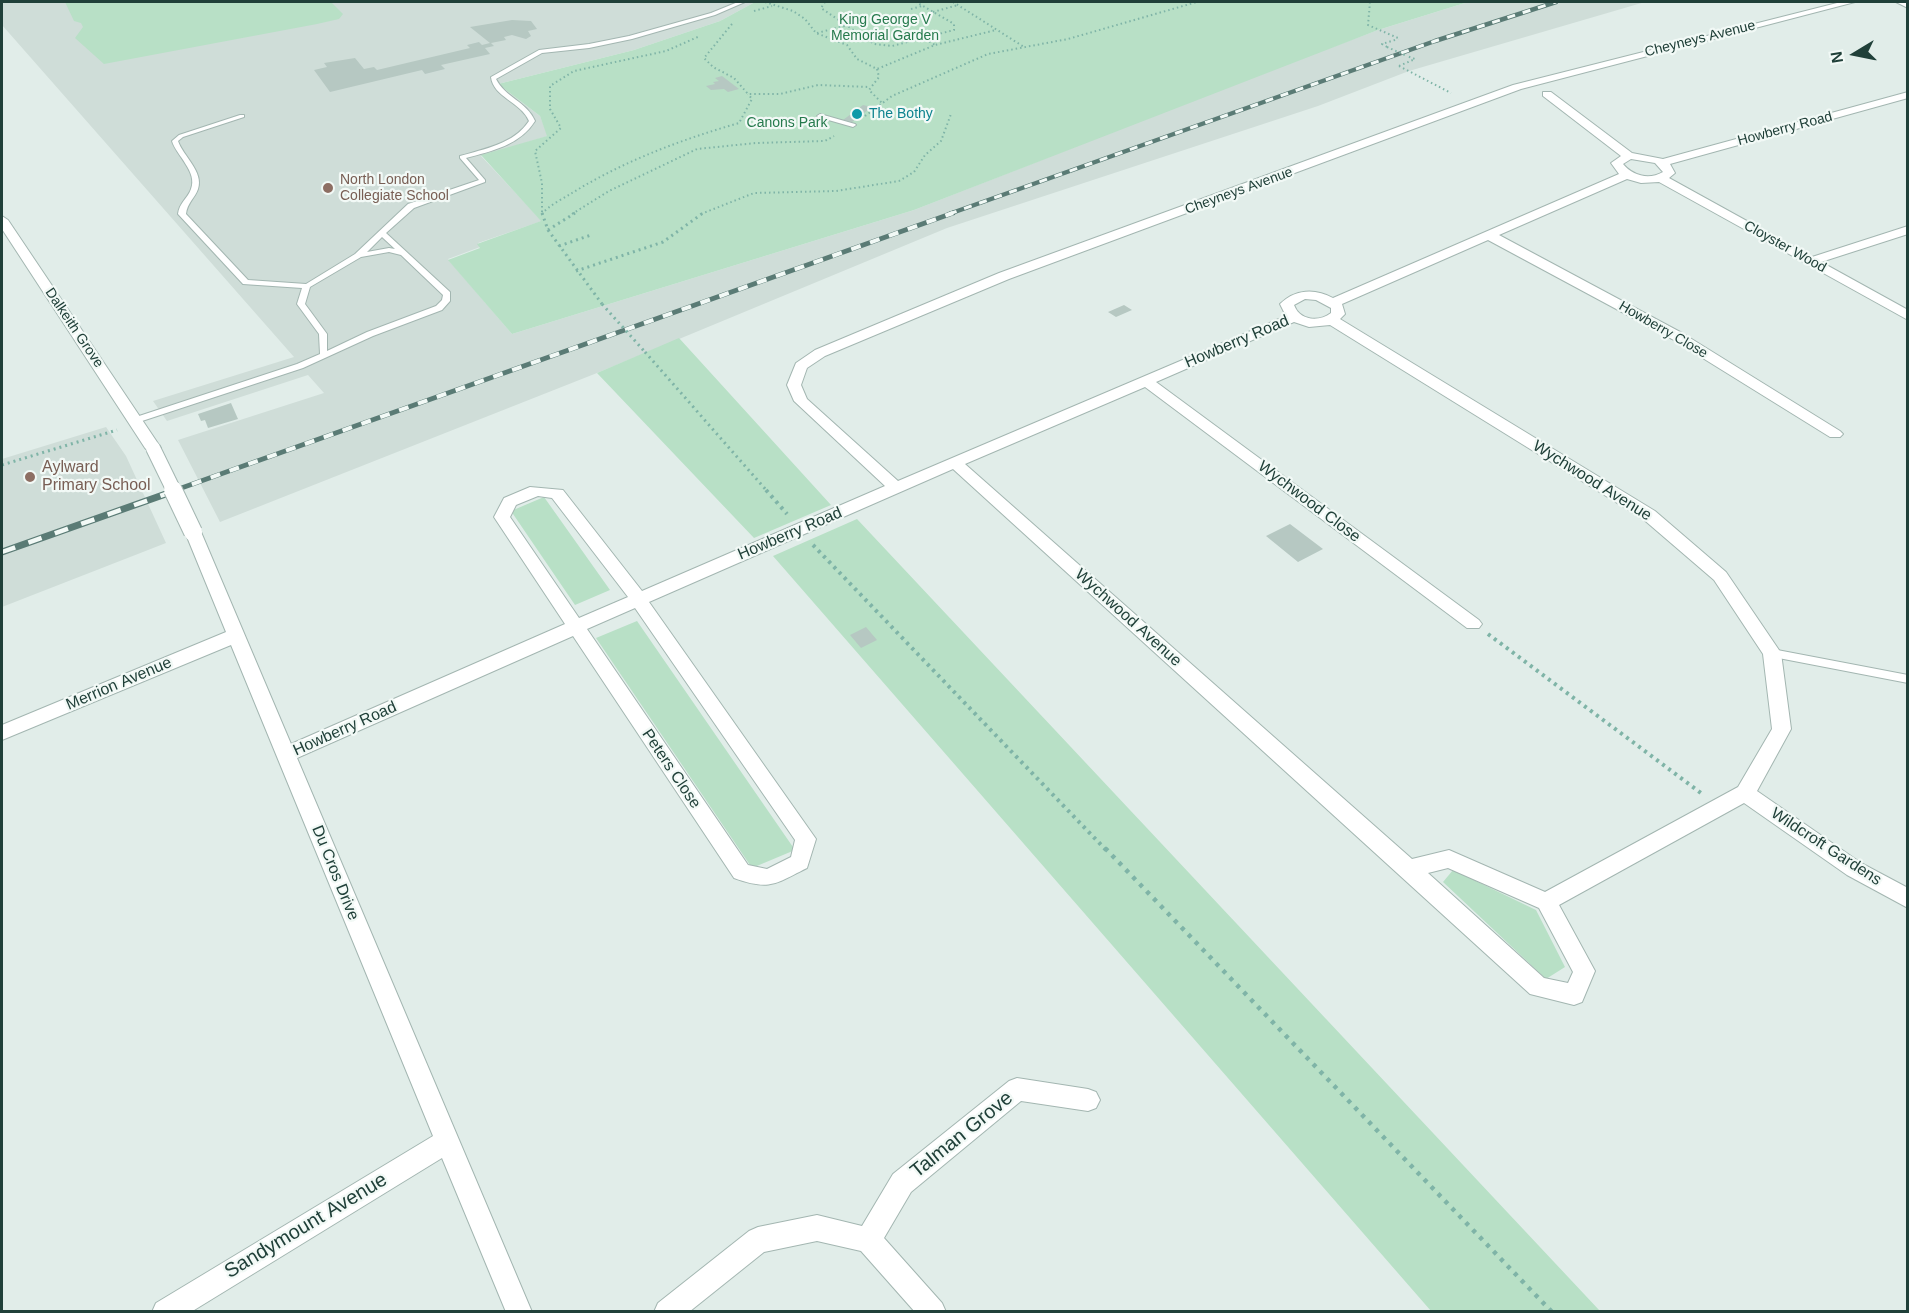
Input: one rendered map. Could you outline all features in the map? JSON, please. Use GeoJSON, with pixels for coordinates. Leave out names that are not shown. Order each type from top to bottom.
{"type":"FeatureCollection","features":[{"type":"Feature","properties":{"kind":"street","name":"Cheyneys Avenue"},"geometry":{"type":"LineString","coordinates":[[898,489],[801,401],[794,385],[801,366],[820,353],[1004,276],[1517,87],[1544,78],[1850,2]]}},
{"type":"Feature","properties":{"kind":"street"},"geometry":{"type":"LineString","coordinates":[[1901,2],[1908,5]]}},
{"type":"Feature","properties":{"kind":"street"},"geometry":{"type":"LineString","coordinates":[[1544,78],[1555,87],[1547,94]]}},
{"type":"Feature","properties":{"kind":"street"},"geometry":{"type":"LineString","coordinates":[[1517,87],[1547,94],[1629,156],[1649,158],[1662,163],[1670,173],[1662,178],[1641,178],[1628,174],[1617,163],[1629,156]]}},
{"type":"Feature","properties":{"kind":"street","name":"Howberry Road"},"geometry":{"type":"LineString","coordinates":[[1662,163],[1908,95]]}},
{"type":"Feature","properties":{"kind":"street"},"geometry":{"type":"LineString","coordinates":[[1332,311],[1319,296],[1296,297],[1287,304],[1290,313],[1295,317],[1310,322],[1487,234],[1628,174]]}},
{"type":"Feature","properties":{"kind":"street","name":"Cloyster Wood"},"geometry":{"type":"LineString","coordinates":[[1662,178],[1908,316]]}},
{"type":"Feature","properties":{"kind":"street","name":"Dalkeith Grove"},"geometry":{"type":"LineString","coordinates":[[2,220],[149,442]]}},
{"type":"Feature","properties":{"kind":"street"},"geometry":{"type":"LineString","coordinates":[[1810,261],[1908,230]]}},
{"type":"Feature","properties":{"kind":"street","name":"Howberry Close"},"geometry":{"type":"LineString","coordinates":[[1487,234],[1677,336],[1836,434]]}},
{"type":"Feature","properties":{"kind":"street","name":"Wychwood Avenue"},"geometry":{"type":"LineString","coordinates":[[1332,311],[1649,515],[1720,576],[1772,653],[1782,729],[1745,793]]}},
{"type":"Feature","properties":{"kind":"street","name":"Howberry Road"},"geometry":{"type":"LineString","coordinates":[[286,754],[799,529],[898,489],[1145,380],[1295,317]]}},
{"type":"Feature","properties":{"kind":"street","name":"Wychwood Close"},"geometry":{"type":"LineString","coordinates":[[1145,380],[1473,624]]}},
{"type":"Feature","properties":{"kind":"street","name":"Du Cros Drive"},"geometry":{"type":"LineString","coordinates":[[149,442],[193,532],[237,635],[519,1311]]}},
{"type":"Feature","properties":{"kind":"street","name":"Wychwood Avenue"},"geometry":{"type":"LineString","coordinates":[[955,463],[1538,987],[1574,995],[1584,971],[1546,902]]}},
{"type":"Feature","properties":{"kind":"street","name":"Peters Close"},"geometry":{"type":"LineString","coordinates":[[536,491],[557,494],[639,600],[806,839],[800,862],[768,878],[741,872],[502,517],[510,502],[536,491]]}},
{"type":"Feature","properties":{"kind":"street","name":"Merrion Avenue"},"geometry":{"type":"LineString","coordinates":[[2,733],[237,635]]}},
{"type":"Feature","properties":{"kind":"street"},"geometry":{"type":"LineString","coordinates":[[1409,870],[1449,859],[1546,902],[1745,793]]}},
{"type":"Feature","properties":{"kind":"street","name":"Wildcroft Gardens"},"geometry":{"type":"LineString","coordinates":[[1745,793],[1854,868],[1908,899]]}},
{"type":"Feature","properties":{"kind":"street","name":"Talman Grove"},"geometry":{"type":"LineString","coordinates":[[868,1240],[902,1183],[1017,1089],[1088,1100]]}},
{"type":"Feature","properties":{"kind":"street","name":"Sandymount Avenue"},"geometry":{"type":"LineString","coordinates":[[165,1311],[447,1141]]}},
{"type":"Feature","properties":{"kind":"street"},"geometry":{"type":"LineString","coordinates":[[667,1311],[758,1240],[817,1228],[868,1240],[933,1311]]}},
{"type":"Feature","properties":{"kind":"lane"},"geometry":{"type":"LineString","coordinates":[[358,256],[411,206],[483,181],[462,157],[496,146],[529,128],[532,121],[528,112],[494,82],[493,78],[499,74],[541,51],[589,46],[630,38],[713,15],[742,2]]}},
{"type":"Feature","properties":{"kind":"lane"},"geometry":{"type":"LineString","coordinates":[[242,116],[181,136],[175,141],[195,180],[194,191],[183,204],[182,214],[246,282],[307,286],[358,256],[379,250],[405,254]]}},
{"type":"Feature","properties":{"kind":"lane"},"geometry":{"type":"LineString","coordinates":[[820,116],[854,125]]}},
{"type":"Feature","properties":{"kind":"lane"},"geometry":{"type":"LineString","coordinates":[[136,420],[300,366],[323,353],[427,314],[446,301],[447,294],[382,232]]}},
{"type":"Feature","properties":{"kind":"lane"},"geometry":{"type":"LineString","coordinates":[[307,286],[301,304],[323,334],[323,353]]}},
{"type":"Feature","properties":{"kind":"lane"},"geometry":{"type":"LineString","coordinates":[[1772,653],[1908,679]]}},
{"type":"Feature","properties":{"kind":"path"},"geometry":{"type":"LineString","coordinates":[[765,2],[793,11],[805,19],[816,33],[847,45],[857,59],[877,69],[935,45],[996,30]]}},
{"type":"Feature","properties":{"kind":"path"},"geometry":{"type":"LineString","coordinates":[[825,2],[821,8],[874,44],[892,46],[954,30],[954,24],[916,2]]}},
{"type":"Feature","properties":{"kind":"path"},"geometry":{"type":"LineString","coordinates":[[953,2],[1024,47]]}},
{"type":"Feature","properties":{"kind":"path"},"geometry":{"type":"LineString","coordinates":[[548,230],[609,191],[697,149],[756,143],[825,141],[854,125],[882,103],[960,69],[976,59],[1068,39],[1197,2]]}},
{"type":"Feature","properties":{"kind":"path"},"geometry":{"type":"LineString","coordinates":[[1370,2],[1368,25],[1398,38],[1382,44],[1416,59],[1399,66],[1475,104]]}},
{"type":"Feature","properties":{"kind":"path"},"geometry":{"type":"LineString","coordinates":[[933,12],[958,5]]}},
{"type":"Feature","properties":{"kind":"path"},"geometry":{"type":"LineString","coordinates":[[753,11],[772,6]]}},
{"type":"Feature","properties":{"kind":"path"},"geometry":{"type":"LineString","coordinates":[[911,9],[923,6]]}},
{"type":"Feature","properties":{"kind":"path"},"geometry":{"type":"LineString","coordinates":[[719,29],[737,21]]}},
{"type":"Feature","properties":{"kind":"path"},"geometry":{"type":"LineString","coordinates":[[816,33],[860,22]]}},
{"type":"Feature","properties":{"kind":"path"},"geometry":{"type":"LineString","coordinates":[[542,213],[569,193],[629,160],[684,137],[739,123],[752,99],[734,78],[713,67],[704,58],[729,25]]}},
{"type":"Feature","properties":{"kind":"path"},"geometry":{"type":"LineString","coordinates":[[709,33],[666,51],[574,71],[550,86],[550,109],[561,128],[535,151],[542,183],[542,213],[548,230],[602,304],[799,529],[1552,1311]]}},
{"type":"Feature","properties":{"kind":"path"},"geometry":{"type":"LineString","coordinates":[[918,34],[935,45]]}},
{"type":"Feature","properties":{"kind":"path"},"geometry":{"type":"LineString","coordinates":[[748,94],[780,94],[818,85],[869,87],[879,77],[877,69]]}},
{"type":"Feature","properties":{"kind":"path"},"geometry":{"type":"LineString","coordinates":[[869,87],[873,96],[882,103]]}},
{"type":"Feature","properties":{"kind":"path"},"geometry":{"type":"LineString","coordinates":[[576,271],[663,242],[704,212],[754,193],[836,191],[899,181],[914,172],[925,155],[941,141],[951,114]]}},
{"type":"Feature","properties":{"kind":"path"},"geometry":{"type":"LineString","coordinates":[[559,246],[591,235]]}},
{"type":"Feature","properties":{"kind":"path"},"geometry":{"type":"LineString","coordinates":[[2,465],[117,430]]}},
{"type":"Feature","properties":{"kind":"path"},"geometry":{"type":"LineString","coordinates":[[1473,624],[1718,806]]}},
{"type":"Feature","properties":{"kind":"shaded area","name":"North London Collegiate School"},"geometry":{"type":"Polygon","coordinates":[[[2,2],[755,2],[720,21],[634,50],[498,84],[540,116],[548,136],[481,156],[542,221],[478,243],[480,247],[448,259],[512,334],[914,210],[1276,68],[1378,30],[1468,2],[1645,2],[1409,71],[1318,106],[947,228],[597,373],[220,522],[178,440],[324,393],[308,375],[167,421],[153,401],[294,357],[2,25],[2,2]]]}},
{"type":"Feature","properties":{"kind":"shaded area"},"geometry":{"type":"Polygon","coordinates":[[[106,427],[126,456],[166,543],[2,607],[2,459],[106,427]]]}},
{"type":"Feature","properties":{"kind":"green space"},"geometry":{"type":"Polygon","coordinates":[[[65,2],[331,2],[343,14],[339,19],[317,24],[104,64],[75,38],[83,27],[81,23],[74,21],[65,2]]]}},
{"type":"Feature","properties":{"kind":"green space","name":"Canons Park"},"geometry":{"type":"Polygon","coordinates":[[[755,2],[1468,2],[1378,30],[914,210],[512,334],[448,260],[480,248],[477,244],[541,221],[481,155],[547,136],[540,116],[498,84],[634,50],[720,21],[755,2]]]}},
{"type":"Feature","properties":{"kind":"green space"},"geometry":{"type":"Polygon","coordinates":[[[679,338],[831,505],[754,538],[597,373],[679,338]]]}},
{"type":"Feature","properties":{"kind":"green space"},"geometry":{"type":"Polygon","coordinates":[[[544,497],[610,590],[575,605],[511,511],[544,497]]]}},
{"type":"Feature","properties":{"kind":"green space"},"geometry":{"type":"Polygon","coordinates":[[[857,519],[1600,1311],[1431,1311],[773,556],[857,519]]]}},
{"type":"Feature","properties":{"kind":"green space"},"geometry":{"type":"Polygon","coordinates":[[[637,621],[795,850],[752,868],[596,638],[637,621]]]}},
{"type":"Feature","properties":{"kind":"green space"},"geometry":{"type":"Polygon","coordinates":[[[1453,870],[1536,910],[1565,967],[1546,979],[1443,882],[1453,870]]]}},
{"type":"Feature","properties":{"kind":"building"},"geometry":{"type":"Polygon","coordinates":[[[512,20],[531,21],[537,29],[528,31],[531,36],[526,39],[512,35],[504,37],[506,40],[491,43],[494,46],[485,48],[490,54],[441,65],[445,69],[425,74],[422,70],[330,92],[314,70],[327,67],[324,63],[355,58],[364,69],[374,67],[377,70],[470,48],[467,45],[479,42],[482,45],[490,43],[470,27],[512,20]]]}},
{"type":"Feature","properties":{"kind":"building"},"geometry":{"type":"Polygon","coordinates":[[[722,76],[739,89],[728,92],[724,89],[711,90],[706,86],[715,84],[713,82],[719,81],[715,78],[722,76]]]}},
{"type":"Feature","properties":{"kind":"building","name":"The Bothy"},"geometry":{"type":"Polygon","coordinates":[[[863,105],[872,107],[852,122],[843,120],[863,105]]]}},
{"type":"Feature","properties":{"kind":"building"},"geometry":{"type":"Polygon","coordinates":[[[1124,305],[1132,310],[1116,317],[1108,312],[1124,305]]]}},
{"type":"Feature","properties":{"kind":"building"},"geometry":{"type":"Polygon","coordinates":[[[231,403],[238,419],[208,428],[205,420],[201,421],[198,414],[231,403]]]}},
{"type":"Feature","properties":{"kind":"building"},"geometry":{"type":"Polygon","coordinates":[[[1290,524],[1323,549],[1298,562],[1266,536],[1290,524]]]}},
{"type":"Feature","properties":{"kind":"building"},"geometry":{"type":"Polygon","coordinates":[[[866,627],[877,640],[861,648],[850,635],[866,627]]]}},
{"type":"Feature","properties":{"kind":"railway"},"geometry":{"type":"LineString","coordinates":[[949,214],[1435,41],[1556,2]]}},
{"type":"Feature","properties":{"kind":"railway"},"geometry":{"type":"LineString","coordinates":[[173,491],[953,213]]}},
{"type":"Feature","properties":{"kind":"railway"},"geometry":{"type":"LineString","coordinates":[[2,552],[177,490]]}},
{"type":"Feature","properties":{"kind":"place","name":"The Bothy"},"geometry":{"type":"Point","coordinates":[857,114]}},
{"type":"Feature","properties":{"kind":"place","name":"North London Collegiate School"},"geometry":{"type":"Point","coordinates":[328,188]}},
{"type":"Feature","properties":{"kind":"place","name":"Aylward Primary School"},"geometry":{"type":"Point","coordinates":[30,477]}},
{"type":"Feature","properties":{"kind":"park label","name":"King George V Memorial Garden"},"geometry":{"type":"Point","coordinates":[885,28]}}]}
